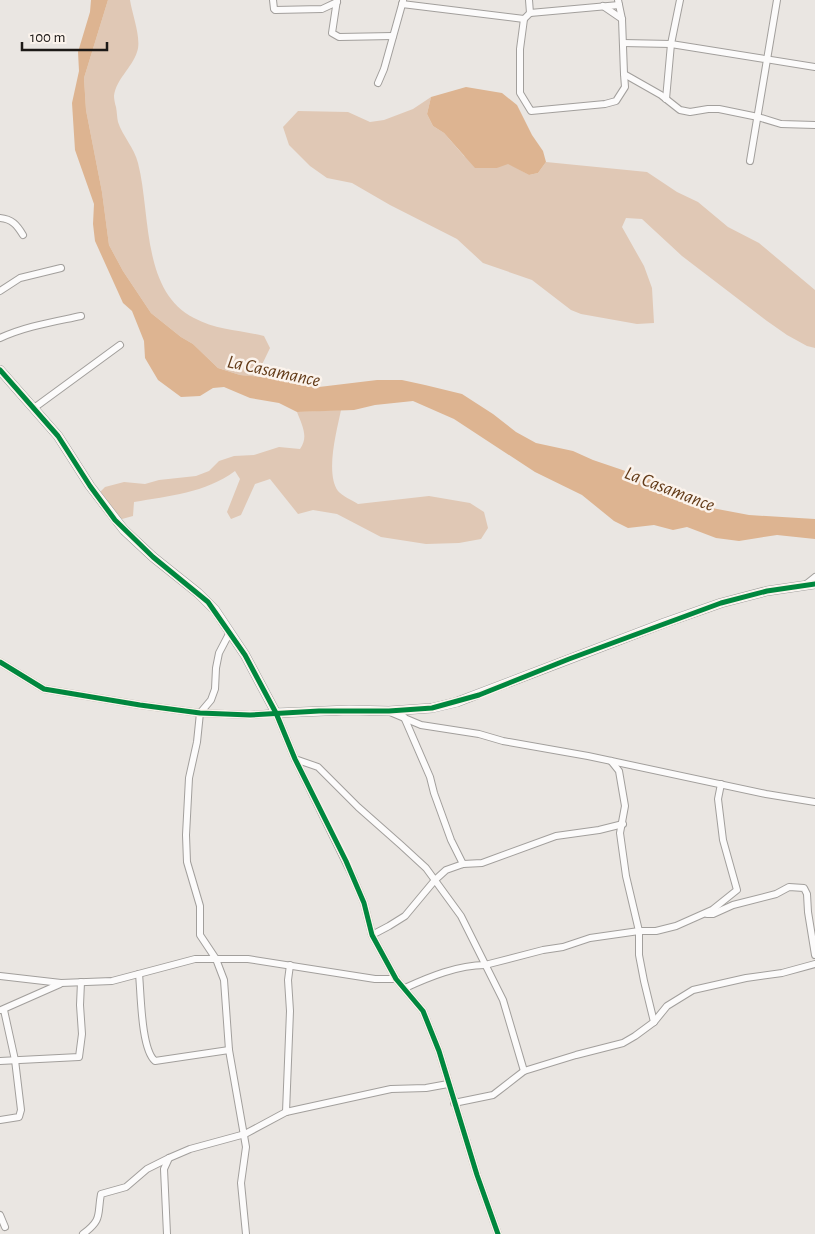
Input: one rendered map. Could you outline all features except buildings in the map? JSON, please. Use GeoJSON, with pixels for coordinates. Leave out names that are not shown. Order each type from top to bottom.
{"type":"FeatureCollection","features":[{"type":"Feature","properties":{"kind":"street"},"geometry":{"type":"LineString","coordinates":[[273,0],[275,10],[322,9],[337,1]]}},
{"type":"Feature","properties":{"kind":"street"},"geometry":{"type":"LineString","coordinates":[[529,0],[530,13]]}},
{"type":"Feature","properties":{"kind":"street"},"geometry":{"type":"LineString","coordinates":[[666,99],[671,44],[680,0]]}},
{"type":"Feature","properties":{"kind":"street"},"geometry":{"type":"LineString","coordinates":[[750,161],[777,0]]}},
{"type":"Feature","properties":{"kind":"street"},"geometry":{"type":"LineString","coordinates":[[337,1],[332,33],[339,37],[393,36]]}},
{"type":"Feature","properties":{"kind":"street"},"geometry":{"type":"LineString","coordinates":[[378,83],[402,2],[524,19]]}},
{"type":"Feature","properties":{"kind":"street"},"geometry":{"type":"LineString","coordinates":[[618,3],[622,19],[625,87],[616,101],[605,104],[531,111],[520,93],[520,49],[524,19],[530,13],[603,6],[618,3]]}},
{"type":"Feature","properties":{"kind":"street"},"geometry":{"type":"LineString","coordinates":[[603,6],[622,19]]}},
{"type":"Feature","properties":{"kind":"street"},"geometry":{"type":"LineString","coordinates":[[322,9],[334,15]]}},
{"type":"Feature","properties":{"kind":"street"},"geometry":{"type":"LineString","coordinates":[[623,43],[671,44],[815,67]]}},
{"type":"Feature","properties":{"kind":"street"},"geometry":{"type":"LineString","coordinates":[[624,74],[666,99],[680,110],[690,112],[719,109],[781,124],[815,125]]}},
{"type":"Feature","properties":{"kind":"street"},"geometry":{"type":"LineString","coordinates":[[0,218],[11,220],[17,225],[22,235]]}},
{"type":"Feature","properties":{"kind":"street"},"geometry":{"type":"LineString","coordinates":[[0,292],[20,278],[61,268]]}},
{"type":"Feature","properties":{"kind":"street"},"geometry":{"type":"LineString","coordinates":[[0,338],[31,326],[81,316]]}},
{"type":"Feature","properties":{"kind":"street"},"geometry":{"type":"LineString","coordinates":[[34,408],[120,345]]}},
{"type":"Feature","properties":{"kind":"street"},"geometry":{"type":"LineString","coordinates":[[0,370],[58,436],[90,486],[115,520],[153,557],[208,602],[245,655],[276,713],[295,759],[346,861],[364,903],[372,935],[396,979],[423,1012],[439,1052],[498,1234]]}},
{"type":"Feature","properties":{"kind":"street"},"geometry":{"type":"LineString","coordinates":[[0,662],[44,689],[200,713],[250,715],[432,708],[457,702],[721,603],[767,591],[811,583]]}},
{"type":"Feature","properties":{"kind":"street"},"geometry":{"type":"LineString","coordinates":[[230,632],[219,654],[215,689],[211,700],[200,713],[190,778],[186,835],[187,862],[200,906],[200,935],[216,959],[224,980],[229,1050],[245,1134],[246,1147],[240,1183],[246,1234]]}},
{"type":"Feature","properties":{"kind":"street"},"geometry":{"type":"LineString","coordinates":[[389,711],[421,725],[479,734],[503,741],[612,761],[766,794],[815,802]]}},
{"type":"Feature","properties":{"kind":"street"},"geometry":{"type":"LineString","coordinates":[[404,717],[430,777],[451,840],[463,864]]}},
{"type":"Feature","properties":{"kind":"street"},"geometry":{"type":"LineString","coordinates":[[295,759],[318,767],[358,808],[426,868],[435,880],[461,916],[503,1000],[524,1071]]}},
{"type":"Feature","properties":{"kind":"street"},"geometry":{"type":"LineString","coordinates":[[612,761],[619,771],[625,806],[620,834],[626,876],[640,932],[640,955],[644,981],[654,1022]]}},
{"type":"Feature","properties":{"kind":"street"},"geometry":{"type":"LineString","coordinates":[[405,988],[435,976],[467,967],[485,965],[542,950],[563,948],[590,938],[656,931],[676,926],[712,910],[738,890],[723,840],[718,799],[721,784]]}},
{"type":"Feature","properties":{"kind":"street"},"geometry":{"type":"LineString","coordinates":[[372,935],[404,916],[446,870],[463,864],[482,863],[556,836],[599,830],[623,824]]}},
{"type":"Feature","properties":{"kind":"street"},"geometry":{"type":"LineString","coordinates":[[703,914],[713,914],[733,905],[776,894],[789,887],[804,888],[807,894],[815,955]]}},
{"type":"Feature","properties":{"kind":"street"},"geometry":{"type":"LineString","coordinates":[[0,976],[61,984],[112,981],[195,959],[248,959],[375,979],[396,979]]}},
{"type":"Feature","properties":{"kind":"street"},"geometry":{"type":"LineString","coordinates":[[454,1103],[493,1094],[524,1071],[623,1043],[654,1022],[667,1006],[693,990],[746,978],[782,973],[815,964]]}},
{"type":"Feature","properties":{"kind":"street"},"geometry":{"type":"LineString","coordinates":[[286,1112],[290,1011],[288,980],[290,965]]}},
{"type":"Feature","properties":{"kind":"street"},"geometry":{"type":"LineString","coordinates":[[139,974],[143,1027],[150,1057],[155,1061],[229,1050]]}},
{"type":"Feature","properties":{"kind":"street"},"geometry":{"type":"LineString","coordinates":[[0,1061],[79,1057],[82,1034],[80,1005],[82,982]]}},
{"type":"Feature","properties":{"kind":"street"},"geometry":{"type":"LineString","coordinates":[[0,1120],[19,1117],[21,1110],[15,1060],[2,1010],[61,984]]}},
{"type":"Feature","properties":{"kind":"street"},"geometry":{"type":"LineString","coordinates":[[83,1234],[93,1227],[99,1218],[101,1194],[126,1187],[147,1169],[169,1158],[245,1134],[286,1112],[391,1090],[426,1088],[448,1084]]}},
{"type":"Feature","properties":{"kind":"street"},"geometry":{"type":"LineString","coordinates":[[167,1234],[164,1169],[169,1158]]}},
{"type":"Feature","properties":{"kind":"street"},"geometry":{"type":"LineString","coordinates":[[0,1215],[5,1227]]}},
{"type":"Feature","properties":{"kind":"shaded area"},"geometry":{"type":"Polygon","coordinates":[[[91,0],[108,0],[84,78],[86,110],[102,192],[109,245],[123,271],[151,313],[193,344],[218,368],[240,375],[274,378],[319,387],[377,380],[402,380],[462,394],[516,432],[536,443],[573,451],[593,460],[649,479],[672,490],[696,505],[749,515],[815,519],[815,539],[777,535],[739,541],[716,538],[687,527],[673,530],[654,525],[628,528],[614,521],[582,495],[535,472],[454,419],[413,401],[375,405],[354,410],[297,412],[279,403],[250,398],[224,387],[213,388],[200,396],[181,397],[158,380],[145,358],[144,341],[132,311],[123,303],[95,241],[93,224],[94,204],[75,150],[72,103],[79,71],[78,52],[90,12],[91,0]]]}},
{"type":"Feature","properties":{"kind":"shaded area"},"geometry":{"type":"Polygon","coordinates":[[[108,0],[130,0],[138,34],[138,47],[135,58],[118,84],[114,97],[118,122],[138,163],[147,227],[156,270],[165,289],[177,306],[194,318],[219,327],[264,336],[270,348],[256,377],[240,375],[218,368],[193,344],[151,313],[123,271],[109,245],[102,192],[86,110],[84,78],[108,0]]]}},
{"type":"Feature","properties":{"kind":"shaded area"},"geometry":{"type":"Polygon","coordinates":[[[466,87],[502,93],[517,105],[532,135],[543,151],[546,162],[538,173],[529,175],[508,164],[497,168],[475,168],[444,133],[433,126],[427,114],[431,97],[466,87]]]}},
{"type":"Feature","properties":{"kind":"shaded area"},"geometry":{"type":"Polygon","coordinates":[[[431,97],[427,114],[433,126],[444,133],[464,156],[496,168],[508,163],[529,175],[538,173],[546,162],[647,172],[677,192],[698,202],[728,227],[759,243],[815,290],[815,348],[807,346],[787,335],[767,321],[682,256],[642,219],[626,218],[622,227],[644,266],[652,288],[654,323],[637,324],[581,314],[571,310],[532,280],[483,263],[457,239],[390,205],[352,183],[327,178],[310,166],[289,145],[283,127],[298,111],[348,112],[370,122],[384,120],[413,109],[431,97]]]}},
{"type":"Feature","properties":{"kind":"shaded area"},"geometry":{"type":"Polygon","coordinates":[[[341,410],[332,463],[334,483],[340,493],[358,504],[429,496],[470,503],[484,512],[488,528],[481,539],[459,543],[426,544],[381,537],[337,514],[313,510],[298,514],[270,479],[255,484],[241,515],[231,519],[227,512],[240,479],[235,471],[199,489],[134,502],[133,516],[122,519],[111,510],[100,492],[105,487],[124,482],[145,484],[159,480],[196,476],[209,471],[219,461],[234,456],[254,455],[279,447],[300,449],[303,444],[304,435],[303,426],[297,412],[341,410]]]}},
{"type":"Feature","properties":{"kind":"cycle path"},"geometry":{"type":"LineString","coordinates":[[0,370],[58,436],[90,486],[115,520],[153,557],[208,602],[245,655],[276,713],[295,759],[346,861],[364,903],[372,935],[396,979],[423,1011],[439,1051],[477,1175],[498,1234]]}},
{"type":"Feature","properties":{"kind":"cycle path"},"geometry":{"type":"LineString","coordinates":[[0,662],[44,689],[200,713],[250,715],[432,708],[479,695],[569,659],[721,603],[767,591],[815,584]]}},
{"type":"Feature","properties":{"kind":"water label","name":"La Casamance"},"geometry":{"type":"Point","coordinates":[274,370]}},
{"type":"Feature","properties":{"kind":"water label","name":"La Casamance"},"geometry":{"type":"Point","coordinates":[670,488]}}]}
